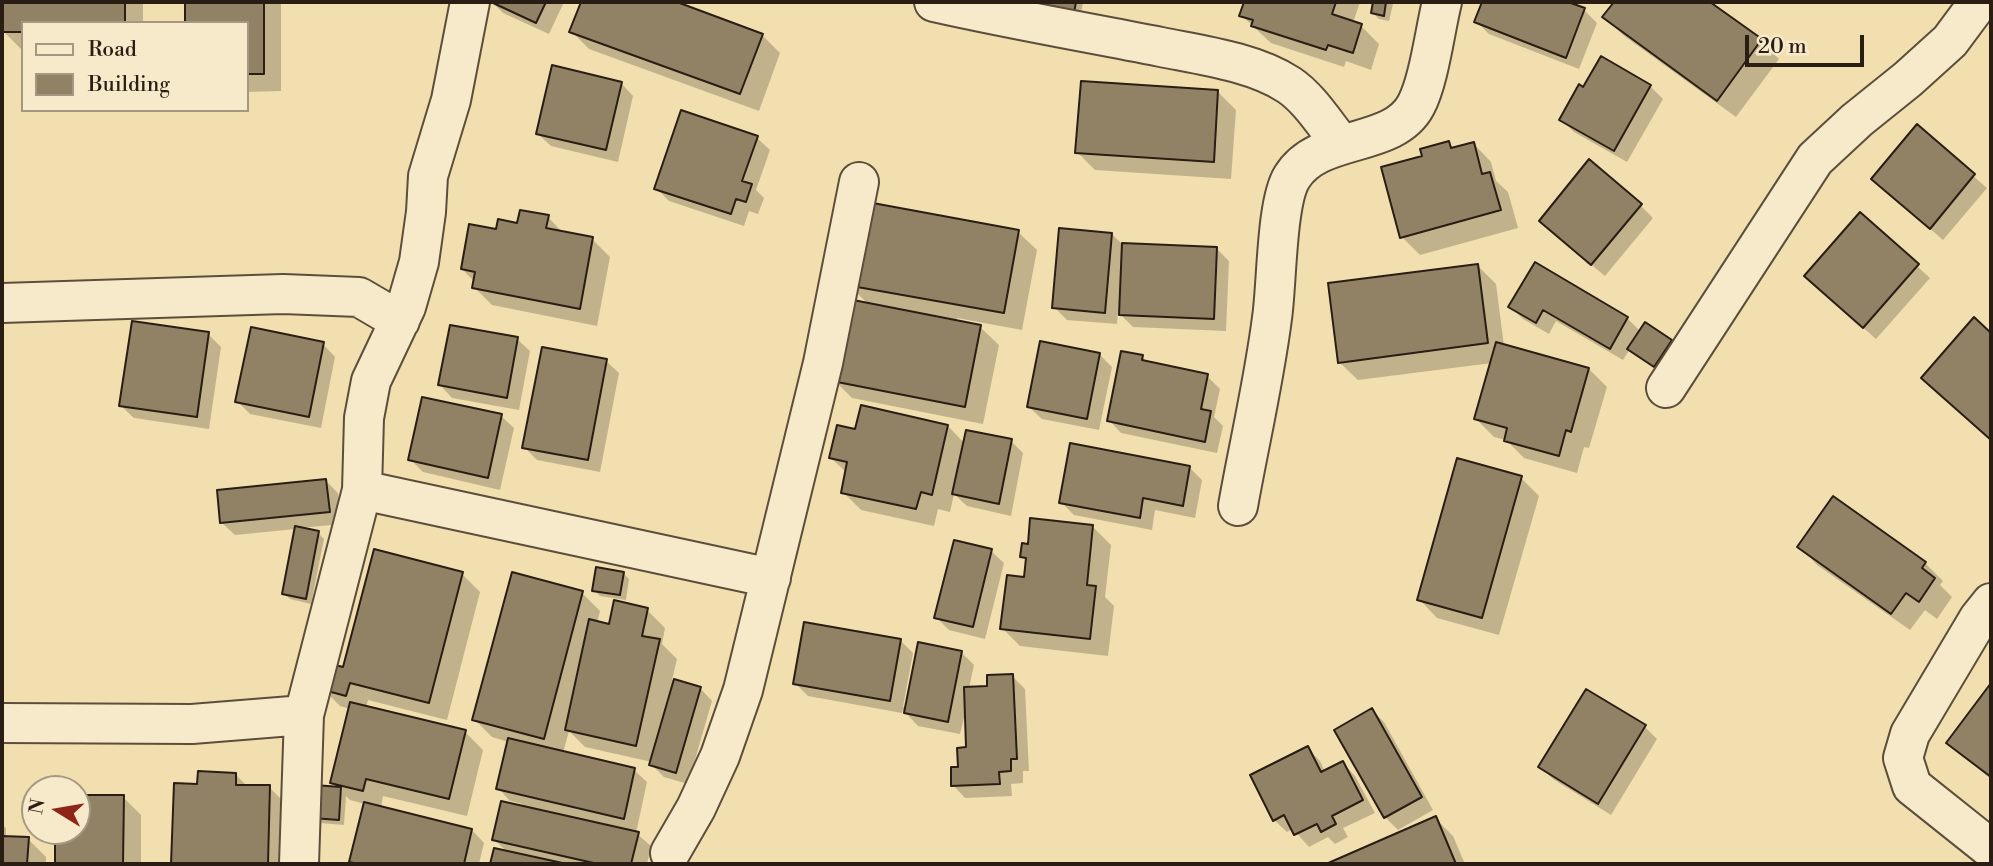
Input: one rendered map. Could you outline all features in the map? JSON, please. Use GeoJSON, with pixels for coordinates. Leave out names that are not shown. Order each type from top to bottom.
{"type":"FeatureCollection","features":[{"type":"Feature","properties":{"kind":"street"},"geometry":{"type":"LineString","coordinates":[[299,864],[304,715],[362,490],[364,418],[371,381],[400,321],[419,262],[428,176],[451,100],[470,2]]}},
{"type":"Feature","properties":{"kind":"street"},"geometry":{"type":"LineString","coordinates":[[934,2],[1249,68],[1289,86],[1314,110],[1342,145]]}},
{"type":"Feature","properties":{"kind":"street"},"geometry":{"type":"LineString","coordinates":[[1238,506],[1272,318],[1284,201],[1291,178],[1305,162],[1321,153],[1398,126],[1416,105],[1426,74],[1442,2]]}},
{"type":"Feature","properties":{"kind":"street"},"geometry":{"type":"LineString","coordinates":[[1666,388],[1815,159],[1950,41],[1979,2]]}},
{"type":"Feature","properties":{"kind":"street"},"geometry":{"type":"LineString","coordinates":[[670,853],[696,808],[720,757],[743,690],[823,363],[859,182]]}},
{"type":"Feature","properties":{"kind":"street"},"geometry":{"type":"LineString","coordinates":[[2,303],[283,293],[359,297],[400,321]]}},
{"type":"Feature","properties":{"kind":"street"},"geometry":{"type":"LineString","coordinates":[[362,490],[771,578]]}},
{"type":"Feature","properties":{"kind":"street"},"geometry":{"type":"LineString","coordinates":[[1991,603],[1979,618],[1910,734],[1903,758],[1912,786],[1991,849]]}},
{"type":"Feature","properties":{"kind":"street"},"geometry":{"type":"LineString","coordinates":[[2,723],[191,724],[304,715]]}},
{"type":"Feature","properties":{"kind":"building"},"geometry":{"type":"Polygon","coordinates":[[[3,2],[125,2],[125,21],[21,21],[21,32],[2,32],[3,2]]]}},
{"type":"Feature","properties":{"kind":"building"},"geometry":{"type":"Polygon","coordinates":[[[185,2],[264,2],[264,74],[248,74],[248,21],[185,21],[185,2]]]}},
{"type":"Feature","properties":{"kind":"building"},"geometry":{"type":"Polygon","coordinates":[[[491,2],[546,2],[536,23],[491,2]]]}},
{"type":"Feature","properties":{"kind":"building"},"geometry":{"type":"Polygon","coordinates":[[[581,2],[677,2],[763,34],[740,94],[569,32],[581,2]]]}},
{"type":"Feature","properties":{"kind":"building"},"geometry":{"type":"Polygon","coordinates":[[[1046,2],[1076,2],[1074,13],[1045,8],[1046,2]]]}},
{"type":"Feature","properties":{"kind":"building"},"geometry":{"type":"Polygon","coordinates":[[[1244,2],[1336,2],[1332,14],[1362,24],[1353,53],[1328,45],[1326,50],[1251,26],[1253,20],[1239,16],[1244,2]]]}},
{"type":"Feature","properties":{"kind":"building"},"geometry":{"type":"Polygon","coordinates":[[[1373,2],[1386,2],[1384,16],[1371,13],[1373,2]]]}},
{"type":"Feature","properties":{"kind":"building"},"geometry":{"type":"Polygon","coordinates":[[[1482,2],[1568,2],[1585,8],[1566,58],[1474,22],[1482,2]]]}},
{"type":"Feature","properties":{"kind":"building"},"geometry":{"type":"Polygon","coordinates":[[[1614,2],[1710,2],[1762,39],[1717,101],[1602,17],[1614,2]]]}},
{"type":"Feature","properties":{"kind":"building"},"geometry":{"type":"Polygon","coordinates":[[[1601,56],[1651,85],[1614,151],[1559,120],[1579,84],[1583,87],[1601,56]]]}},
{"type":"Feature","properties":{"kind":"building"},"geometry":{"type":"Polygon","coordinates":[[[552,65],[622,82],[606,150],[536,134],[552,65]]]}},
{"type":"Feature","properties":{"kind":"building"},"geometry":{"type":"Polygon","coordinates":[[[1081,81],[1218,90],[1214,162],[1075,153],[1081,81]]]}},
{"type":"Feature","properties":{"kind":"building"},"geometry":{"type":"Polygon","coordinates":[[[681,110],[758,136],[742,181],[752,184],[746,202],[736,199],[731,214],[654,189],[681,110]]]}},
{"type":"Feature","properties":{"kind":"building"},"geometry":{"type":"Polygon","coordinates":[[[1917,124],[1975,174],[1930,229],[1871,179],[1917,124]]]}},
{"type":"Feature","properties":{"kind":"building"},"geometry":{"type":"Polygon","coordinates":[[[1449,141],[1451,148],[1474,142],[1482,174],[1490,172],[1501,210],[1400,238],[1381,167],[1422,156],[1420,149],[1449,141]]]}},
{"type":"Feature","properties":{"kind":"building"},"geometry":{"type":"Polygon","coordinates":[[[1589,159],[1642,204],[1591,265],[1539,221],[1589,159]]]}},
{"type":"Feature","properties":{"kind":"building"},"geometry":{"type":"Polygon","coordinates":[[[862,201],[1019,230],[1004,313],[846,285],[862,201]]]}},
{"type":"Feature","properties":{"kind":"building"},"geometry":{"type":"Polygon","coordinates":[[[520,210],[549,215],[546,228],[593,237],[580,309],[472,288],[475,272],[461,269],[469,224],[496,229],[498,219],[517,223],[520,210]]]}},
{"type":"Feature","properties":{"kind":"building"},"geometry":{"type":"Polygon","coordinates":[[[1860,212],[1919,264],[1863,328],[1804,276],[1860,212]]]}},
{"type":"Feature","properties":{"kind":"building"},"geometry":{"type":"Polygon","coordinates":[[[1059,228],[1112,233],[1105,313],[1052,308],[1059,228]]]}},
{"type":"Feature","properties":{"kind":"building"},"geometry":{"type":"Polygon","coordinates":[[[1122,243],[1217,247],[1214,319],[1119,315],[1122,243]]]}},
{"type":"Feature","properties":{"kind":"building"},"geometry":{"type":"Polygon","coordinates":[[[1535,262],[1628,317],[1610,349],[1543,310],[1536,323],[1508,307],[1535,262]]]}},
{"type":"Feature","properties":{"kind":"building"},"geometry":{"type":"Polygon","coordinates":[[[1478,264],[1488,343],[1338,363],[1328,283],[1478,264]]]}},
{"type":"Feature","properties":{"kind":"building"},"geometry":{"type":"Polygon","coordinates":[[[848,299],[981,325],[965,407],[832,381],[848,299]]]}},
{"type":"Feature","properties":{"kind":"building"},"geometry":{"type":"Polygon","coordinates":[[[1974,317],[1991,333],[1991,440],[1921,378],[1974,317]]]}},
{"type":"Feature","properties":{"kind":"building"},"geometry":{"type":"Polygon","coordinates":[[[132,321],[209,332],[197,417],[119,406],[132,321]]]}},
{"type":"Feature","properties":{"kind":"building"},"geometry":{"type":"Polygon","coordinates":[[[1645,322],[1672,340],[1654,367],[1627,349],[1645,322]]]}},
{"type":"Feature","properties":{"kind":"building"},"geometry":{"type":"Polygon","coordinates":[[[450,325],[518,337],[507,398],[438,385],[450,325]]]}},
{"type":"Feature","properties":{"kind":"building"},"geometry":{"type":"Polygon","coordinates":[[[251,327],[324,342],[309,417],[235,402],[251,327]]]}},
{"type":"Feature","properties":{"kind":"building"},"geometry":{"type":"Polygon","coordinates":[[[1040,341],[1100,353],[1087,419],[1027,407],[1040,341]]]}},
{"type":"Feature","properties":{"kind":"building"},"geometry":{"type":"Polygon","coordinates":[[[1496,342],[1589,368],[1571,432],[1566,430],[1559,456],[1504,441],[1507,428],[1474,419],[1496,342]]]}},
{"type":"Feature","properties":{"kind":"building"},"geometry":{"type":"Polygon","coordinates":[[[542,347],[607,359],[588,460],[522,448],[542,347]]]}},
{"type":"Feature","properties":{"kind":"building"},"geometry":{"type":"Polygon","coordinates":[[[1121,351],[1143,355],[1142,360],[1208,374],[1201,409],[1211,411],[1205,442],[1107,421],[1121,351]]]}},
{"type":"Feature","properties":{"kind":"building"},"geometry":{"type":"Polygon","coordinates":[[[422,397],[502,414],[488,478],[408,460],[422,397]]]}},
{"type":"Feature","properties":{"kind":"building"},"geometry":{"type":"Polygon","coordinates":[[[861,405],[948,425],[932,495],[921,492],[916,509],[841,493],[847,462],[829,458],[837,425],[855,429],[861,405]]]}},
{"type":"Feature","properties":{"kind":"building"},"geometry":{"type":"Polygon","coordinates":[[[966,430],[1012,439],[999,504],[952,494],[966,430]]]}},
{"type":"Feature","properties":{"kind":"building"},"geometry":{"type":"Polygon","coordinates":[[[1070,443],[1190,466],[1183,506],[1143,498],[1140,518],[1059,503],[1070,443]]]}},
{"type":"Feature","properties":{"kind":"building"},"geometry":{"type":"Polygon","coordinates":[[[1457,458],[1522,476],[1482,618],[1417,600],[1457,458]]]}},
{"type":"Feature","properties":{"kind":"building"},"geometry":{"type":"Polygon","coordinates":[[[326,479],[330,512],[220,523],[217,490],[326,479]]]}},
{"type":"Feature","properties":{"kind":"building"},"geometry":{"type":"Polygon","coordinates":[[[1833,496],[1926,562],[1922,568],[1935,578],[1919,602],[1906,593],[1891,614],[1797,547],[1833,496]]]}},
{"type":"Feature","properties":{"kind":"building"},"geometry":{"type":"Polygon","coordinates":[[[1030,518],[1093,525],[1087,585],[1096,586],[1090,639],[1000,629],[1007,575],[1024,577],[1026,558],[1020,557],[1022,543],[1028,544],[1030,518]]]}},
{"type":"Feature","properties":{"kind":"building"},"geometry":{"type":"Polygon","coordinates":[[[295,526],[319,531],[306,599],[282,594],[295,526]]]}},
{"type":"Feature","properties":{"kind":"building"},"geometry":{"type":"Polygon","coordinates":[[[954,540],[992,549],[973,627],[934,618],[954,540]]]}},
{"type":"Feature","properties":{"kind":"building"},"geometry":{"type":"Polygon","coordinates":[[[374,549],[463,572],[429,703],[350,683],[346,696],[320,689],[327,663],[343,667],[374,549]]]}},
{"type":"Feature","properties":{"kind":"building"},"geometry":{"type":"Polygon","coordinates":[[[596,567],[624,572],[620,595],[592,591],[596,567]]]}},
{"type":"Feature","properties":{"kind":"building"},"geometry":{"type":"Polygon","coordinates":[[[512,572],[583,591],[544,739],[472,720],[512,572]]]}},
{"type":"Feature","properties":{"kind":"building"},"geometry":{"type":"Polygon","coordinates":[[[614,600],[648,608],[642,636],[660,639],[636,746],[565,730],[589,619],[609,624],[614,600]]]}},
{"type":"Feature","properties":{"kind":"building"},"geometry":{"type":"Polygon","coordinates":[[[804,622],[901,639],[890,701],[793,684],[804,622]]]}},
{"type":"Feature","properties":{"kind":"building"},"geometry":{"type":"Polygon","coordinates":[[[918,642],[962,651],[948,722],[904,713],[918,642]]]}},
{"type":"Feature","properties":{"kind":"building"},"geometry":{"type":"Polygon","coordinates":[[[1013,674],[1017,759],[1011,759],[1011,771],[999,772],[1000,784],[951,786],[951,767],[958,767],[957,748],[966,747],[964,687],[987,686],[987,675],[1013,674]]]}},
{"type":"Feature","properties":{"kind":"building"},"geometry":{"type":"Polygon","coordinates":[[[674,679],[701,687],[676,773],[649,765],[674,679]]]}},
{"type":"Feature","properties":{"kind":"building"},"geometry":{"type":"Polygon","coordinates":[[[1991,683],[1991,777],[1946,743],[1991,683]]]}},
{"type":"Feature","properties":{"kind":"building"},"geometry":{"type":"Polygon","coordinates":[[[1586,689],[1646,725],[1598,804],[1538,767],[1586,689]]]}},
{"type":"Feature","properties":{"kind":"building"},"geometry":{"type":"Polygon","coordinates":[[[350,702],[466,730],[449,799],[366,779],[363,791],[330,783],[350,702]]]}},
{"type":"Feature","properties":{"kind":"building"},"geometry":{"type":"Polygon","coordinates":[[[1372,708],[1422,797],[1384,818],[1334,730],[1372,708]]]}},
{"type":"Feature","properties":{"kind":"building"},"geometry":{"type":"Polygon","coordinates":[[[508,738],[635,768],[624,819],[496,789],[508,738]]]}},
{"type":"Feature","properties":{"kind":"building"},"geometry":{"type":"Polygon","coordinates":[[[1308,746],[1321,772],[1343,761],[1363,800],[1332,816],[1336,824],[1321,832],[1317,824],[1294,835],[1284,815],[1273,821],[1250,775],[1308,746]]]}},
{"type":"Feature","properties":{"kind":"building"},"geometry":{"type":"Polygon","coordinates":[[[198,771],[236,773],[236,785],[270,785],[268,864],[171,864],[174,783],[197,784],[198,771]]]}},
{"type":"Feature","properties":{"kind":"building"},"geometry":{"type":"Polygon","coordinates":[[[314,785],[341,787],[339,820],[312,818],[314,785]]]}},
{"type":"Feature","properties":{"kind":"building"},"geometry":{"type":"Polygon","coordinates":[[[91,795],[124,795],[123,864],[55,864],[55,845],[91,845],[91,795]]]}},
{"type":"Feature","properties":{"kind":"building"},"geometry":{"type":"Polygon","coordinates":[[[501,801],[639,832],[631,864],[598,864],[492,840],[501,801]]]}},
{"type":"Feature","properties":{"kind":"building"},"geometry":{"type":"Polygon","coordinates":[[[364,802],[472,829],[464,864],[349,862],[364,802]]]}},
{"type":"Feature","properties":{"kind":"building"},"geometry":{"type":"Polygon","coordinates":[[[1436,816],[1456,864],[1326,864],[1436,816]]]}},
{"type":"Feature","properties":{"kind":"building"},"geometry":{"type":"Polygon","coordinates":[[[2,836],[21,837],[21,845],[28,845],[27,864],[2,864],[2,836]]]}},
{"type":"Feature","properties":{"kind":"building"},"geometry":{"type":"Polygon","coordinates":[[[494,848],[567,864],[490,864],[494,848]]]}}]}
